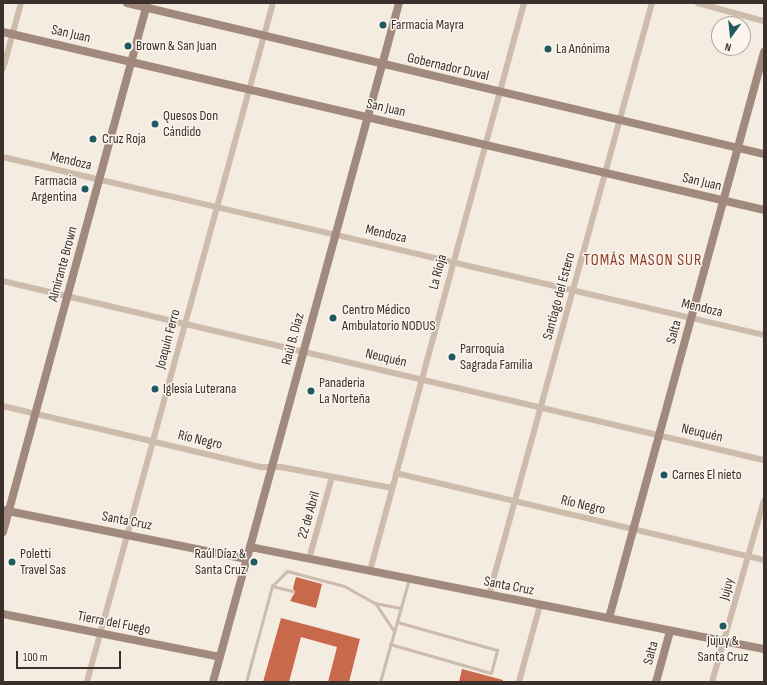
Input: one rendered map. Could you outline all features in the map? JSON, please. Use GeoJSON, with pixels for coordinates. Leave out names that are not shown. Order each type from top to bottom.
{"type":"FeatureCollection","features":[{"type":"Feature","properties":{"kind":"street"},"geometry":{"type":"LineString","coordinates":[[3,69],[21,3]]}},
{"type":"Feature","properties":{"kind":"street","name":"Gobernador Duval"},"geometry":{"type":"LineString","coordinates":[[127,3],[147,5],[264,36],[764,154]]}},
{"type":"Feature","properties":{"kind":"street","name":"Joaquín Ferro"},"geometry":{"type":"LineString","coordinates":[[87,682],[273,3]]}},
{"type":"Feature","properties":{"kind":"street","name":"Raúl B. Díaz"},"geometry":{"type":"LineString","coordinates":[[213,682],[399,3]]}},
{"type":"Feature","properties":{"kind":"street","name":"La Rioja"},"geometry":{"type":"LineString","coordinates":[[370,571],[524,3]]}},
{"type":"Feature","properties":{"kind":"street","name":"Santiago del Estero"},"geometry":{"type":"LineString","coordinates":[[489,595],[652,3]]}},
{"type":"Feature","properties":{"kind":"street"},"geometry":{"type":"LineString","coordinates":[[698,3],[764,21]]}},
{"type":"Feature","properties":{"kind":"street","name":"Almirante Brown"},"geometry":{"type":"LineString","coordinates":[[3,532],[6,510],[35,413],[147,5]]}},
{"type":"Feature","properties":{"kind":"street","name":"San Juan"},"geometry":{"type":"LineString","coordinates":[[3,32],[764,210]]}},
{"type":"Feature","properties":{"kind":"street","name":"Salta"},"geometry":{"type":"LineString","coordinates":[[609,618],[764,52]]}},
{"type":"Feature","properties":{"kind":"street","name":"Mendoza"},"geometry":{"type":"LineString","coordinates":[[3,157],[764,335]]}},
{"type":"Feature","properties":{"kind":"street","name":"Neuquén"},"geometry":{"type":"LineString","coordinates":[[3,281],[764,460]]}},
{"type":"Feature","properties":{"kind":"street","name":"Río Negro"},"geometry":{"type":"LineString","coordinates":[[3,406],[272,467],[392,488]]}},
{"type":"Feature","properties":{"kind":"street","name":"Río Negro"},"geometry":{"type":"LineString","coordinates":[[396,473],[764,560]]}},
{"type":"Feature","properties":{"kind":"street","name":"22 de Abril"},"geometry":{"type":"LineString","coordinates":[[309,559],[332,477]]}},
{"type":"Feature","properties":{"kind":"street","name":"Jujuy"},"geometry":{"type":"LineString","coordinates":[[712,682],[764,501]]}},
{"type":"Feature","properties":{"kind":"street","name":"Santa Cruz"},"geometry":{"type":"LineString","coordinates":[[6,510],[246,559]]}},
{"type":"Feature","properties":{"kind":"street","name":"Santa Cruz"},"geometry":{"type":"LineString","coordinates":[[250,548],[764,649]]}},
{"type":"Feature","properties":{"kind":"street"},"geometry":{"type":"LineString","coordinates":[[519,682],[540,605]]}},
{"type":"Feature","properties":{"kind":"street","name":"Tierra del Fuego"},"geometry":{"type":"LineString","coordinates":[[3,614],[220,657]]}},
{"type":"Feature","properties":{"kind":"street","name":"Salta"},"geometry":{"type":"LineString","coordinates":[[656,682],[670,631]]}},
{"type":"Feature","properties":{"kind":"lane"},"geometry":{"type":"LineString","coordinates":[[246,682],[272,586],[287,571],[344,586],[375,603],[401,608]]}},
{"type":"Feature","properties":{"kind":"lane"},"geometry":{"type":"LineString","coordinates":[[380,682],[409,579]]}},
{"type":"Feature","properties":{"kind":"lane"},"geometry":{"type":"LineString","coordinates":[[272,586],[292,590]]}},
{"type":"Feature","properties":{"kind":"lane"},"geometry":{"type":"LineString","coordinates":[[375,603],[394,631]]}},
{"type":"Feature","properties":{"kind":"lane"},"geometry":{"type":"LineString","coordinates":[[390,644],[490,673],[493,665],[497,650],[397,622]]}},
{"type":"Feature","properties":{"kind":"building"},"geometry":{"type":"Polygon","coordinates":[[[296,577],[322,584],[316,608],[290,601],[295,592],[293,588],[296,577]]]}},
{"type":"Feature","properties":{"kind":"building"},"geometry":{"type":"Polygon","coordinates":[[[281,618],[360,639],[349,682],[328,682],[337,647],[301,637],[289,682],[263,682],[281,618]]]}},
{"type":"Feature","properties":{"kind":"building"},"geometry":{"type":"Polygon","coordinates":[[[462,669],[503,680],[503,682],[459,682],[462,669]]]}},
{"type":"Feature","properties":{"kind":"place","name":"Farmacia Mayra"},"geometry":{"type":"Point","coordinates":[383,25]}},
{"type":"Feature","properties":{"kind":"place","name":"Brown & San Juan"},"geometry":{"type":"Point","coordinates":[128,46]}},
{"type":"Feature","properties":{"kind":"place","name":"La Anónima"},"geometry":{"type":"Point","coordinates":[548,49]}},
{"type":"Feature","properties":{"kind":"place","name":"Quesos Don Cándido"},"geometry":{"type":"Point","coordinates":[155,124]}},
{"type":"Feature","properties":{"kind":"place","name":"Cruz Roja"},"geometry":{"type":"Point","coordinates":[93,139]}},
{"type":"Feature","properties":{"kind":"place","name":"Farmacia Argentina"},"geometry":{"type":"Point","coordinates":[85,189]}},
{"type":"Feature","properties":{"kind":"place","name":"Centro Médico Ambulatorio NODUS"},"geometry":{"type":"Point","coordinates":[333,318]}},
{"type":"Feature","properties":{"kind":"place","name":"Parroquia Sagrada Familia"},"geometry":{"type":"Point","coordinates":[452,357]}},
{"type":"Feature","properties":{"kind":"place","name":"Iglesia Luterana"},"geometry":{"type":"Point","coordinates":[155,389]}},
{"type":"Feature","properties":{"kind":"place","name":"Panaderia La Norteña"},"geometry":{"type":"Point","coordinates":[311,391]}},
{"type":"Feature","properties":{"kind":"place","name":"Carnes El nieto"},"geometry":{"type":"Point","coordinates":[664,475]}},
{"type":"Feature","properties":{"kind":"place","name":"Poletti Travel Sas"},"geometry":{"type":"Point","coordinates":[12,562]}},
{"type":"Feature","properties":{"kind":"place","name":"Raúl Díaz & Santa Cruz"},"geometry":{"type":"Point","coordinates":[254,562]}},
{"type":"Feature","properties":{"kind":"place","name":"Jujuy & Santa Cruz"},"geometry":{"type":"Point","coordinates":[723,626]}},
{"type":"Feature","properties":{"kind":"district","name":"TOMÁS MASON SUR"},"geometry":{"type":"Point","coordinates":[643,261]}}]}
